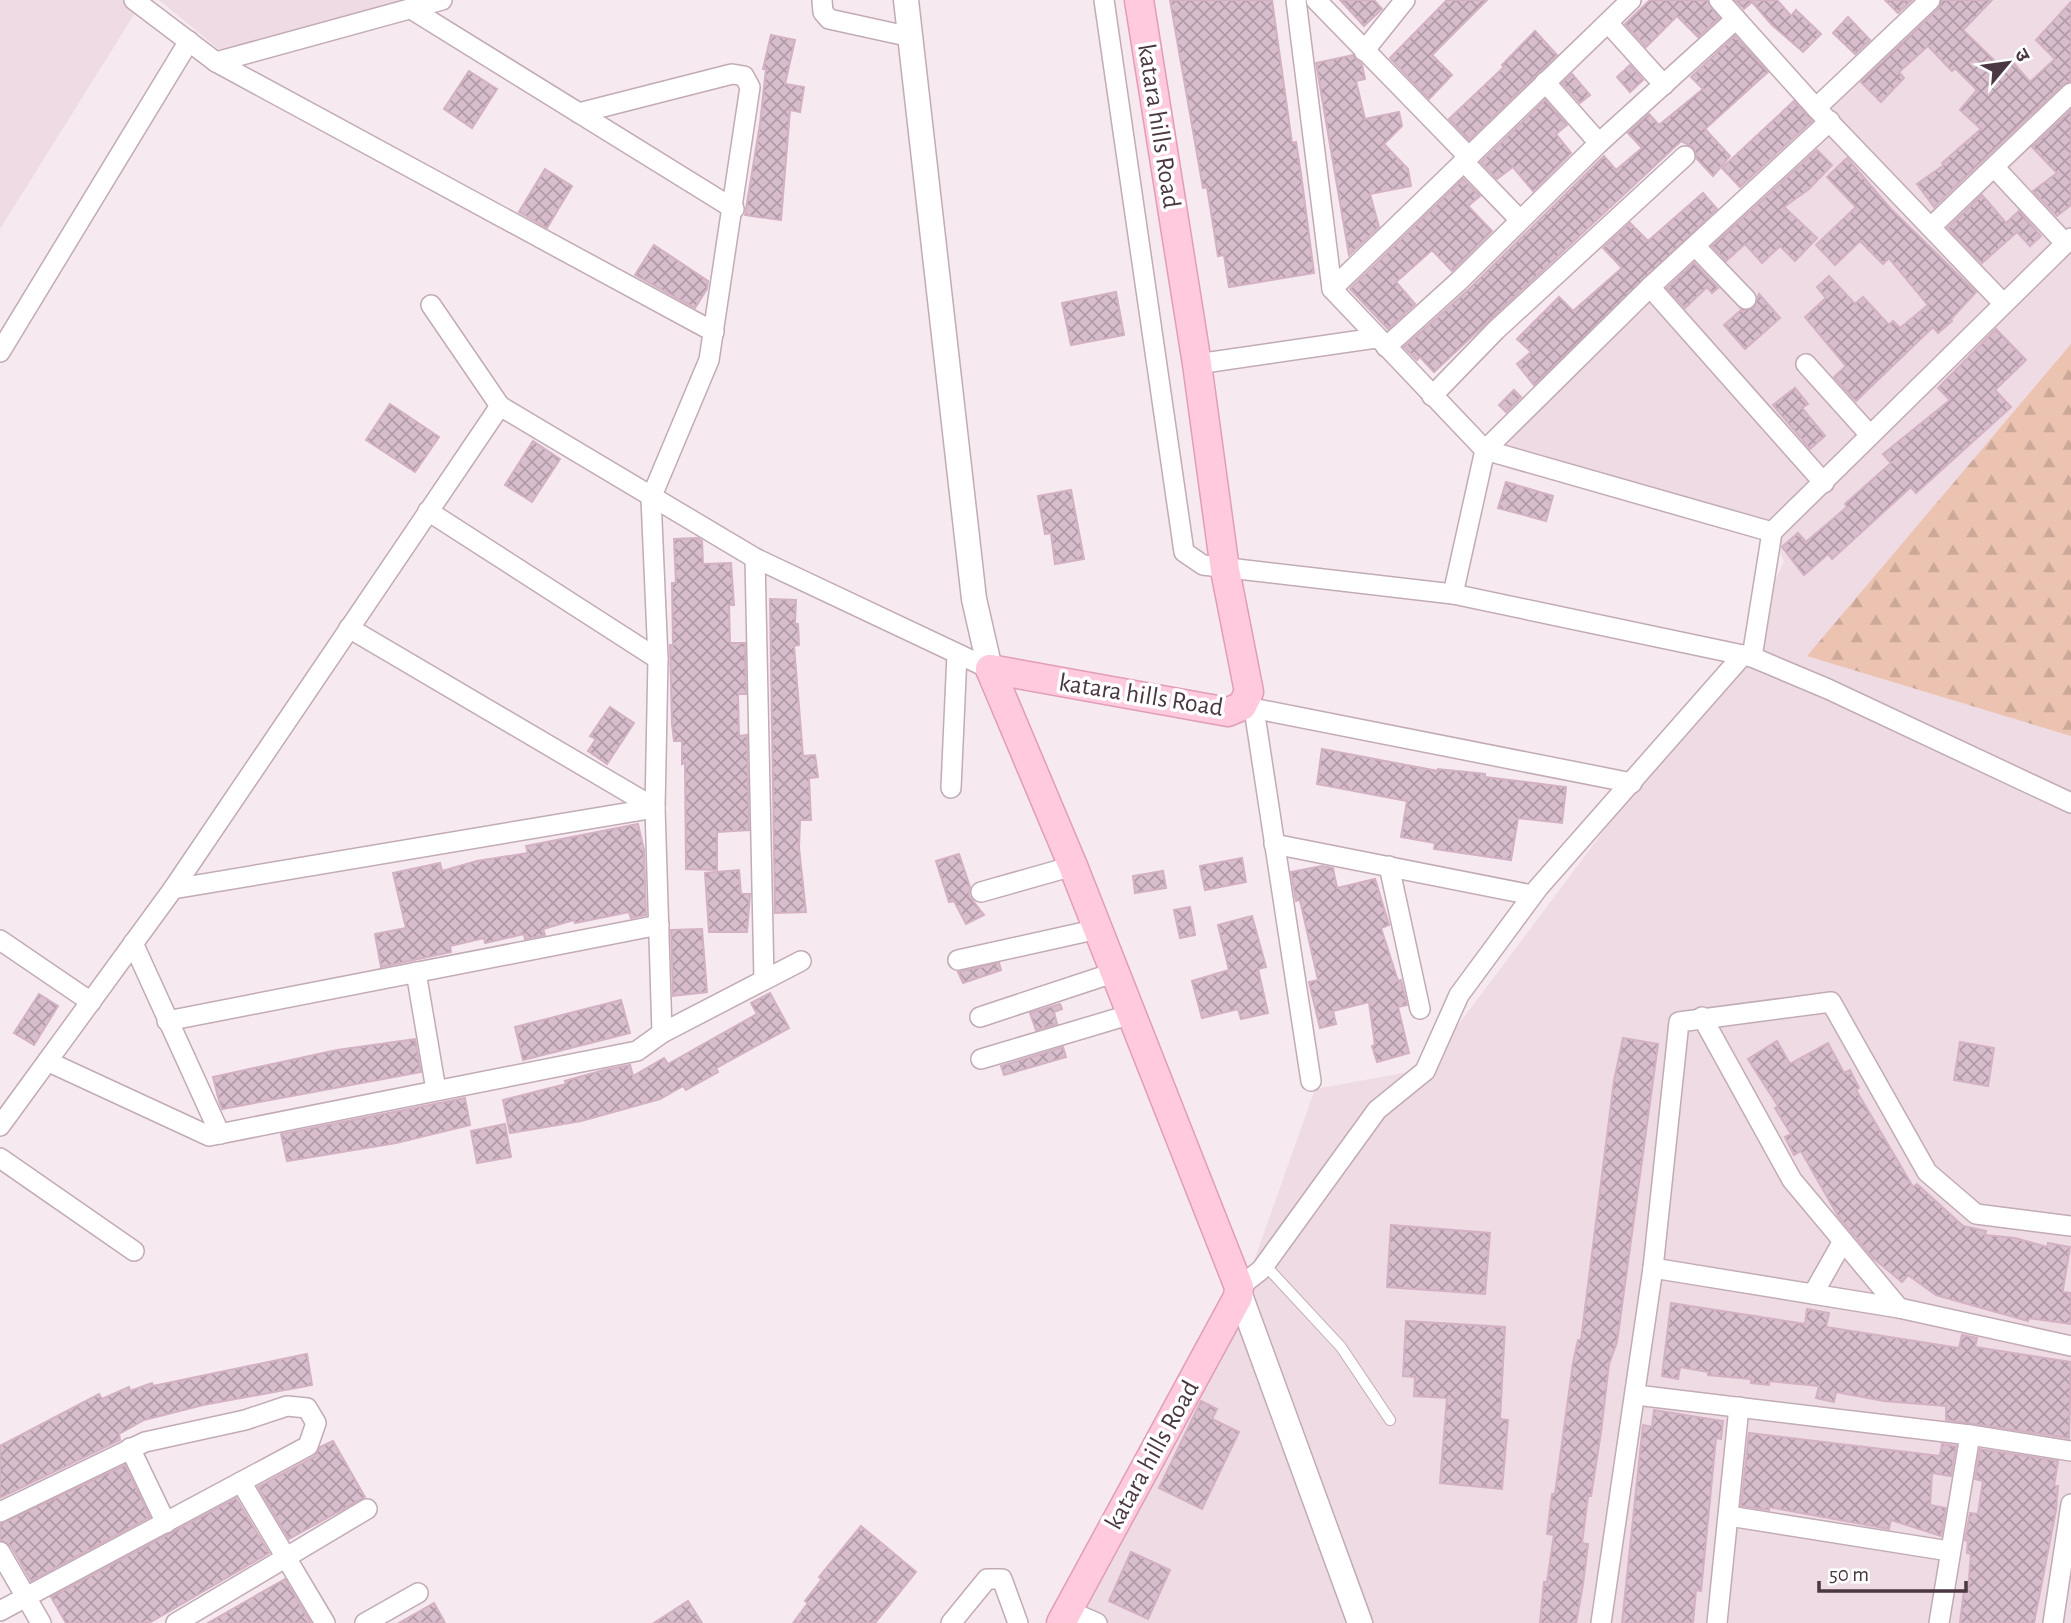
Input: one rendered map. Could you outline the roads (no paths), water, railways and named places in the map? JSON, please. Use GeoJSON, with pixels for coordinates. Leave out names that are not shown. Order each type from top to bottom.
{"type":"FeatureCollection","features":[{"type":"Feature","properties":{"kind":"main road","name":"katara hills Road"},"geometry":{"type":"LineString","coordinates":[[990,669],[1228,712],[1248,707],[1249,692],[1225,570],[1197,364],[1139,0]]}},
{"type":"Feature","properties":{"kind":"main road"},"geometry":{"type":"LineString","coordinates":[[990,669],[1132,1014],[1251,1279]]}},
{"type":"Feature","properties":{"kind":"main road","name":"katara hills Road"},"geometry":{"type":"LineString","coordinates":[[1064,1617],[1251,1279]]}},
{"type":"Feature","properties":{"kind":"street"},"geometry":{"type":"LineString","coordinates":[[134,0],[216,62],[714,332]]}},
{"type":"Feature","properties":{"kind":"street"},"geometry":{"type":"LineString","coordinates":[[216,62],[442,0]]}},
{"type":"Feature","properties":{"kind":"street"},"geometry":{"type":"LineString","coordinates":[[822,0],[823,12],[829,19],[911,37]]}},
{"type":"Feature","properties":{"kind":"street"},"geometry":{"type":"LineString","coordinates":[[906,0],[974,600],[990,669]]}},
{"type":"Feature","properties":{"kind":"street"},"geometry":{"type":"LineString","coordinates":[[1104,0],[1184,552],[1203,565],[1225,570],[1453,594],[1748,656],[1828,689],[2071,803]]}},
{"type":"Feature","properties":{"kind":"street"},"geometry":{"type":"LineString","coordinates":[[1296,0],[1332,289],[1485,450],[1772,532]]}},
{"type":"Feature","properties":{"kind":"street"},"geometry":{"type":"LineString","coordinates":[[1316,0],[1519,219]]}},
{"type":"Feature","properties":{"kind":"street"},"geometry":{"type":"LineString","coordinates":[[1364,51],[1405,0]]}},
{"type":"Feature","properties":{"kind":"street"},"geometry":{"type":"LineString","coordinates":[[1332,289],[1631,0]]}},
{"type":"Feature","properties":{"kind":"street"},"geometry":{"type":"LineString","coordinates":[[1719,0],[2003,303]]}},
{"type":"Feature","properties":{"kind":"street"},"geometry":{"type":"LineString","coordinates":[[1453,594],[1485,450],[1695,246],[1930,0]]}},
{"type":"Feature","properties":{"kind":"street"},"geometry":{"type":"LineString","coordinates":[[411,9],[734,209]]}},
{"type":"Feature","properties":{"kind":"street"},"geometry":{"type":"LineString","coordinates":[[1197,364],[1381,343],[1459,281],[1599,143],[1736,19]]}},
{"type":"Feature","properties":{"kind":"street"},"geometry":{"type":"LineString","coordinates":[[1608,23],[1664,85]]}},
{"type":"Feature","properties":{"kind":"street"},"geometry":{"type":"LineString","coordinates":[[0,352],[188,41]]}},
{"type":"Feature","properties":{"kind":"street"},"geometry":{"type":"LineString","coordinates":[[579,113],[732,74],[744,76],[750,87],[734,209],[709,360],[651,498],[658,659],[655,808],[662,1033]]}},
{"type":"Feature","properties":{"kind":"street"},"geometry":{"type":"LineString","coordinates":[[1545,82],[1599,143]]}},
{"type":"Feature","properties":{"kind":"street"},"geometry":{"type":"LineString","coordinates":[[1931,227],[2071,93]]}},
{"type":"Feature","properties":{"kind":"street"},"geometry":{"type":"LineString","coordinates":[[1433,396],[1496,330],[1685,156]]}},
{"type":"Feature","properties":{"kind":"street"},"geometry":{"type":"LineString","coordinates":[[1748,656],[1772,532],[2068,240],[1995,168]]}},
{"type":"Feature","properties":{"kind":"street"},"geometry":{"type":"LineString","coordinates":[[1695,246],[1746,299]]}},
{"type":"Feature","properties":{"kind":"street"},"geometry":{"type":"LineString","coordinates":[[1650,287],[1824,483]]}},
{"type":"Feature","properties":{"kind":"street"},"geometry":{"type":"LineString","coordinates":[[430,305],[500,406],[755,558],[990,669]]}},
{"type":"Feature","properties":{"kind":"street"},"geometry":{"type":"LineString","coordinates":[[1806,364],[1870,435]]}},
{"type":"Feature","properties":{"kind":"street"},"geometry":{"type":"LineString","coordinates":[[0,1126],[6,1105],[49,1062],[173,889],[500,406]]}},
{"type":"Feature","properties":{"kind":"street"},"geometry":{"type":"LineString","coordinates":[[428,511],[658,659]]}},
{"type":"Feature","properties":{"kind":"street"},"geometry":{"type":"LineString","coordinates":[[755,558],[764,981]]}},
{"type":"Feature","properties":{"kind":"street"},"geometry":{"type":"LineString","coordinates":[[349,628],[655,808]]}},
{"type":"Feature","properties":{"kind":"street"},"geometry":{"type":"LineString","coordinates":[[951,788],[957,653]]}},
{"type":"Feature","properties":{"kind":"street","name":"katara hills Road"},"geometry":{"type":"LineString","coordinates":[[1251,1279],[1377,1111],[1425,1071],[1459,995],[1532,895],[1748,656]]}},
{"type":"Feature","properties":{"kind":"street"},"geometry":{"type":"LineString","coordinates":[[1311,1081],[1274,844],[1248,707],[1632,783]]}},
{"type":"Feature","properties":{"kind":"street"},"geometry":{"type":"LineString","coordinates":[[173,889],[655,808]]}},
{"type":"Feature","properties":{"kind":"street"},"geometry":{"type":"LineString","coordinates":[[1274,844],[1532,895]]}},
{"type":"Feature","properties":{"kind":"street"},"geometry":{"type":"LineString","coordinates":[[981,891],[1073,866]]}},
{"type":"Feature","properties":{"kind":"street"},"geometry":{"type":"LineString","coordinates":[[1389,866],[1420,1009]]}},
{"type":"Feature","properties":{"kind":"street"},"geometry":{"type":"LineString","coordinates":[[167,1021],[659,925]]}},
{"type":"Feature","properties":{"kind":"street"},"geometry":{"type":"LineString","coordinates":[[958,960],[1098,929]]}},
{"type":"Feature","properties":{"kind":"street"},"geometry":{"type":"LineString","coordinates":[[0,940],[90,1002]]}},
{"type":"Feature","properties":{"kind":"street"},"geometry":{"type":"LineString","coordinates":[[133,943],[220,1133]]}},
{"type":"Feature","properties":{"kind":"street"},"geometry":{"type":"LineString","coordinates":[[49,1062],[209,1136],[637,1051],[662,1033],[801,961]]}},
{"type":"Feature","properties":{"kind":"street"},"geometry":{"type":"LineString","coordinates":[[416,972],[436,1090]]}},
{"type":"Feature","properties":{"kind":"street"},"geometry":{"type":"LineString","coordinates":[[980,1017],[1116,972]]}},
{"type":"Feature","properties":{"kind":"street"},"geometry":{"type":"LineString","coordinates":[[1601,1623],[1653,1268],[1679,1022],[1831,1002],[1927,1172],[1976,1214],[2071,1226]]}},
{"type":"Feature","properties":{"kind":"street"},"geometry":{"type":"LineString","coordinates":[[981,1059],[1132,1014]]}},
{"type":"Feature","properties":{"kind":"street"},"geometry":{"type":"LineString","coordinates":[[1702,1017],[1792,1180],[1899,1308]]}},
{"type":"Feature","properties":{"kind":"street"},"geometry":{"type":"LineString","coordinates":[[0,1158],[134,1251]]}},
{"type":"Feature","properties":{"kind":"street"},"geometry":{"type":"LineString","coordinates":[[1813,1294],[1843,1241]]}},
{"type":"Feature","properties":{"kind":"street"},"geometry":{"type":"LineString","coordinates":[[1653,1268],[1899,1308],[2071,1346]]}},
{"type":"Feature","properties":{"kind":"street"},"geometry":{"type":"LineString","coordinates":[[1251,1279],[1360,1623]]}},
{"type":"Feature","properties":{"kind":"street"},"geometry":{"type":"LineString","coordinates":[[1636,1395],[1970,1435],[2071,1451]]}},
{"type":"Feature","properties":{"kind":"street"},"geometry":{"type":"LineString","coordinates":[[0,1512],[130,1448],[287,1406],[307,1408],[316,1423],[308,1446],[3,1612]]}},
{"type":"Feature","properties":{"kind":"street"},"geometry":{"type":"LineString","coordinates":[[1717,1623],[1739,1407]]}},
{"type":"Feature","properties":{"kind":"street"},"geometry":{"type":"LineString","coordinates":[[1939,1623],[1970,1435]]}},
{"type":"Feature","properties":{"kind":"street"},"geometry":{"type":"LineString","coordinates":[[130,1448],[166,1522]]}},
{"type":"Feature","properties":{"kind":"street"},"geometry":{"type":"LineString","coordinates":[[242,1482],[325,1623]]}},
{"type":"Feature","properties":{"kind":"street"},"geometry":{"type":"LineString","coordinates":[[2053,1623],[2071,1504]]}},
{"type":"Feature","properties":{"kind":"street"},"geometry":{"type":"LineString","coordinates":[[176,1623],[367,1509]]}},
{"type":"Feature","properties":{"kind":"street"},"geometry":{"type":"LineString","coordinates":[[1729,1517],[1949,1551]]}},
{"type":"Feature","properties":{"kind":"street"},"geometry":{"type":"LineString","coordinates":[[0,1552],[41,1623]]}},
{"type":"Feature","properties":{"kind":"street"},"geometry":{"type":"LineString","coordinates":[[951,1623],[987,1578],[1002,1579],[1018,1623]]}},
{"type":"Feature","properties":{"kind":"street"},"geometry":{"type":"LineString","coordinates":[[365,1623],[418,1593]]}},
{"type":"Feature","properties":{"kind":"street"},"geometry":{"type":"LineString","coordinates":[[1064,1617],[1097,1623]]}},
{"type":"Feature","properties":{"kind":"lane"},"geometry":{"type":"LineString","coordinates":[[1251,1279],[1341,1347],[1390,1420]]}}]}
